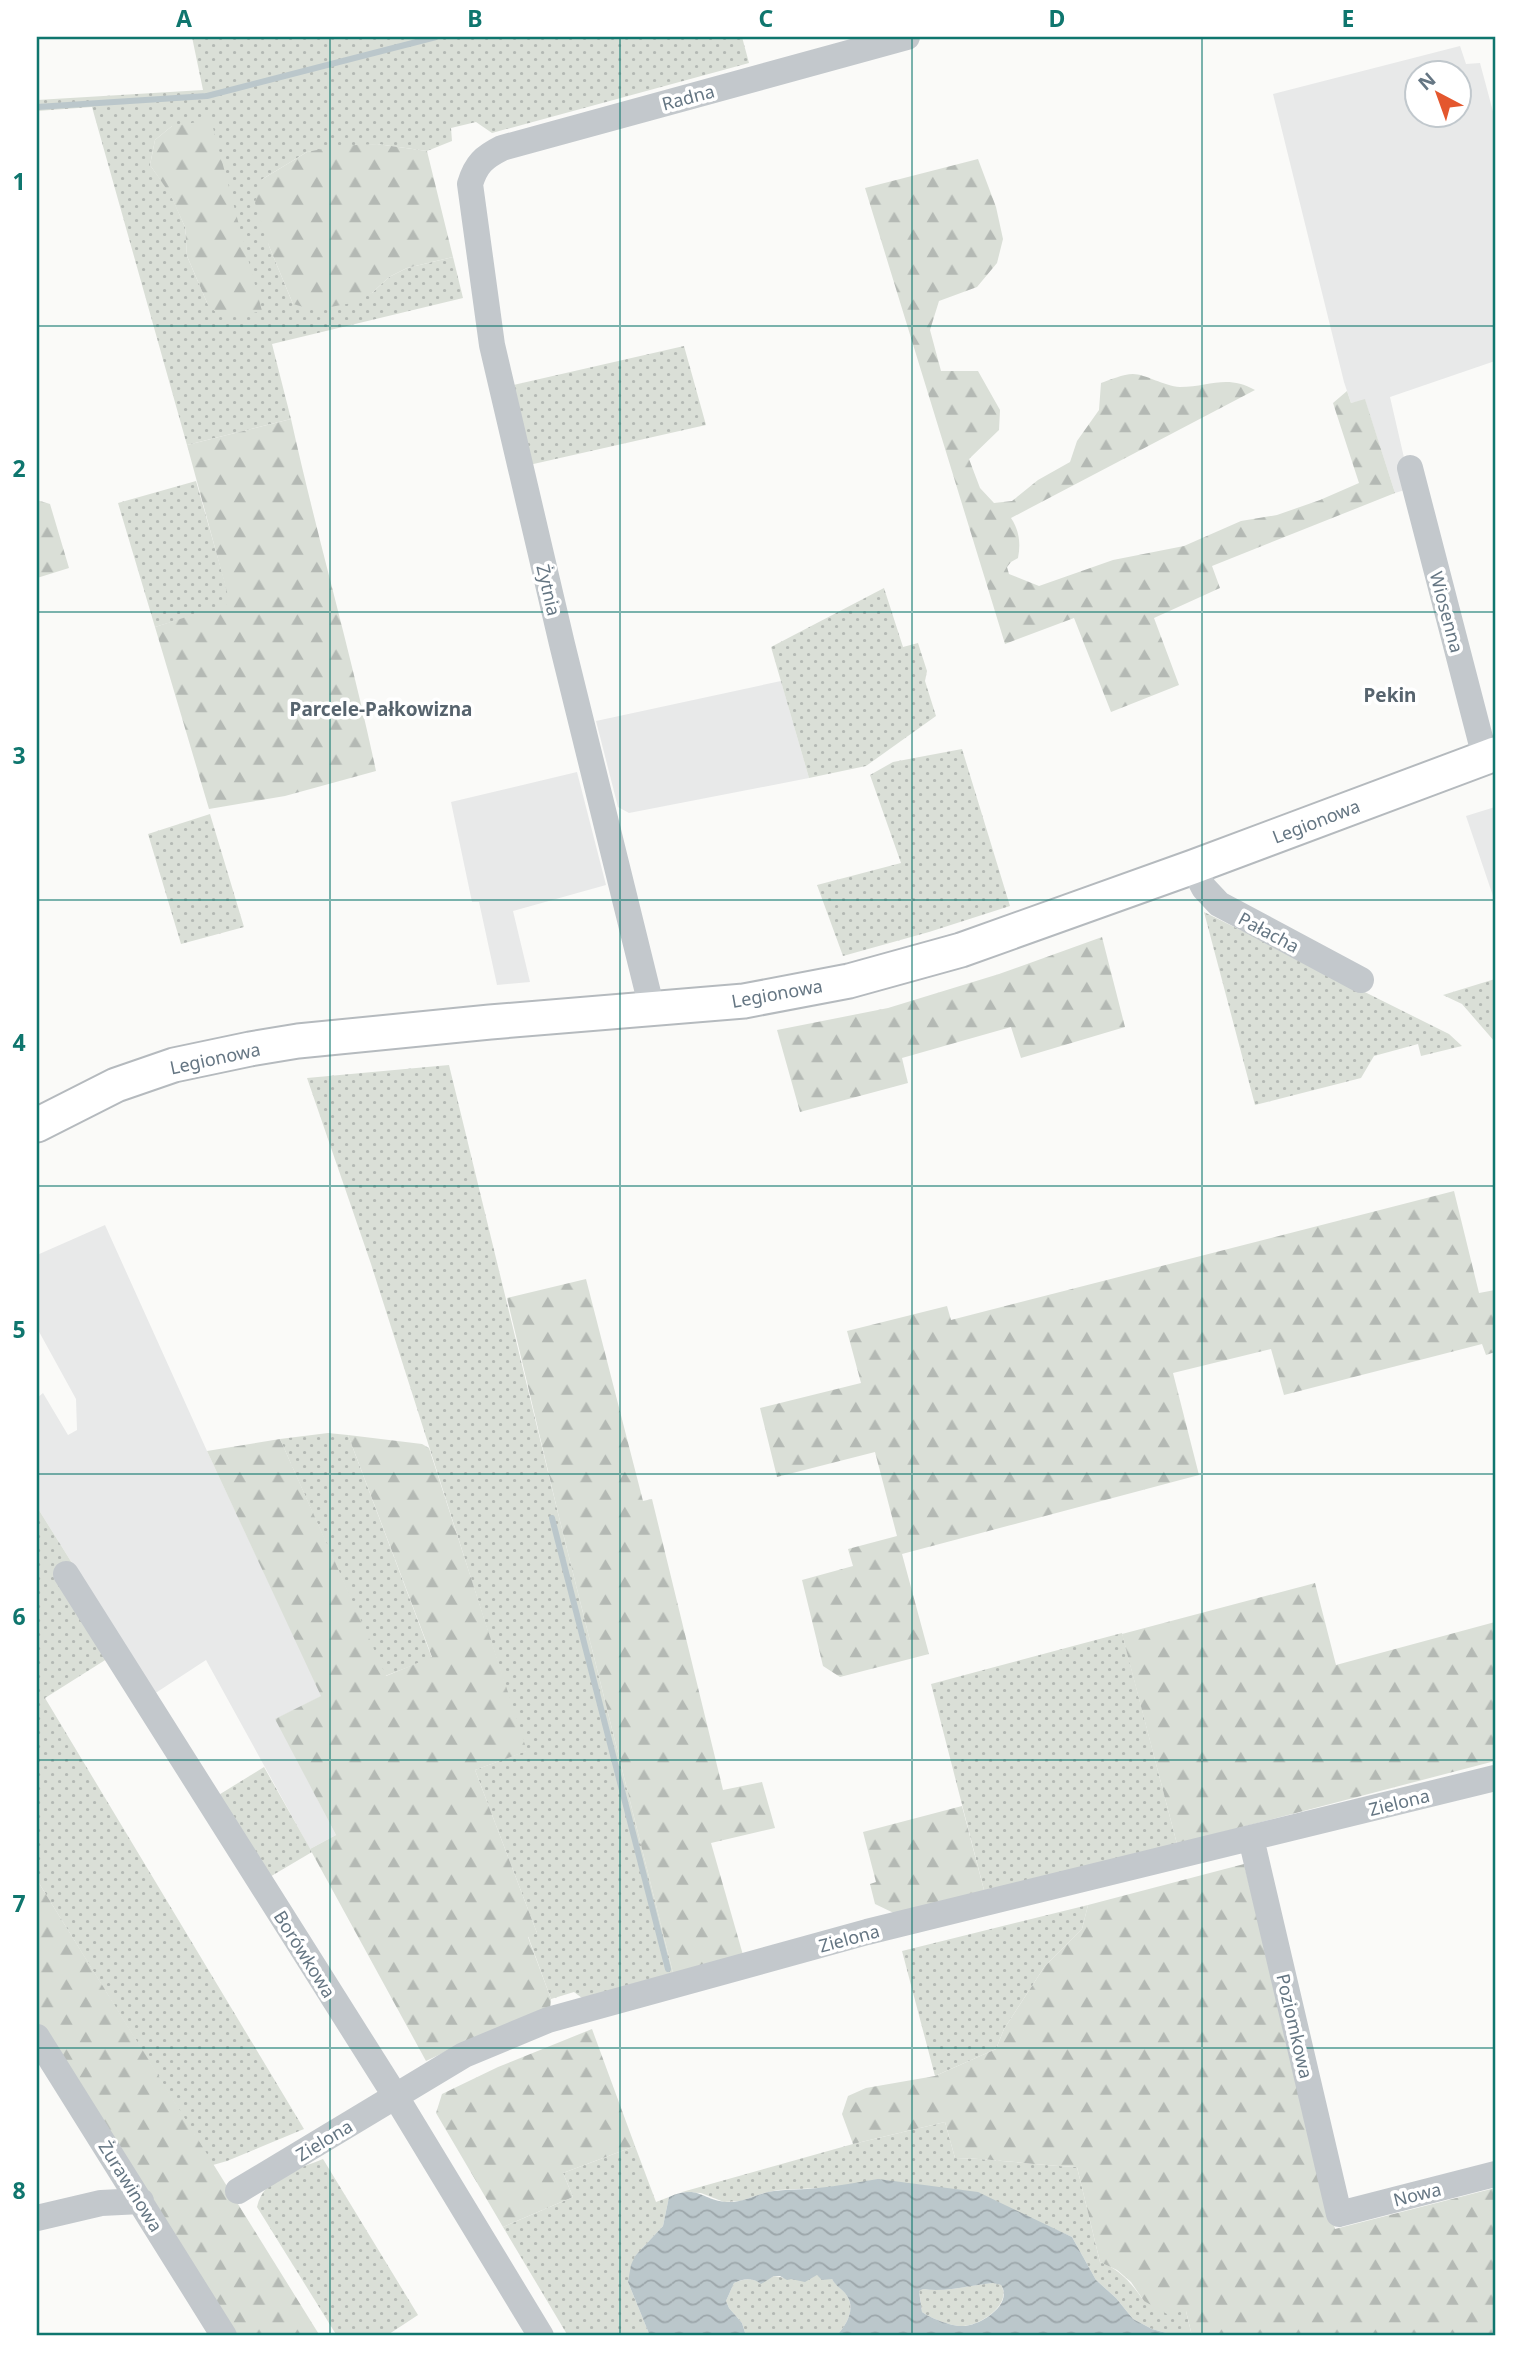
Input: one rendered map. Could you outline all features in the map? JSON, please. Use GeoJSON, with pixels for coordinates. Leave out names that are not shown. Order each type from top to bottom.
{"type":"FeatureCollection","features":[{"type":"Feature","properties":{"kind":"main road","name":"Legionowa"},"geometry":{"type":"LineString","coordinates":[[37,1125],[116,1085],[174,1065],[250,1049],[298,1041],[490,1022],[744,1001],[849,981],[961,950],[1193,867],[1490,755]]}},
{"type":"Feature","properties":{"kind":"street","name":"Radna"},"geometry":{"type":"LineString","coordinates":[[475,167],[483,158],[502,148],[907,37]]}},
{"type":"Feature","properties":{"kind":"street","name":"Żytnia"},"geometry":{"type":"LineString","coordinates":[[475,167],[470,184],[471,202],[492,345],[562,645],[652,1009]]}},
{"type":"Feature","properties":{"kind":"street","name":"Wiosenna"},"geometry":{"type":"LineString","coordinates":[[1410,468],[1490,755]]}},
{"type":"Feature","properties":{"kind":"street","name":"Pałacha"},"geometry":{"type":"LineString","coordinates":[[1193,867],[1204,888],[1219,904],[1361,980]]}},
{"type":"Feature","properties":{"kind":"street","name":"Borówkowa"},"geometry":{"type":"LineString","coordinates":[[66,1574],[396,2097],[541,2336]]}},
{"type":"Feature","properties":{"kind":"street","name":"Zielona"},"geometry":{"type":"LineString","coordinates":[[238,2191],[464,2055],[548,2020],[867,1933],[1495,1778]]}},
{"type":"Feature","properties":{"kind":"street","name":"Poziomkowa"},"geometry":{"type":"LineString","coordinates":[[1251,1838],[1339,2214]]}},
{"type":"Feature","properties":{"kind":"street","name":"Żurawinowa"},"geometry":{"type":"LineString","coordinates":[[37,2037],[224,2336]]}},
{"type":"Feature","properties":{"kind":"street","name":"Nowa"},"geometry":{"type":"LineString","coordinates":[[1339,2214],[1495,2174]]}},
{"type":"Feature","properties":{"kind":"street"},"geometry":{"type":"LineString","coordinates":[[37,2217],[101,2203],[141,2201]]}},
{"type":"Feature","properties":{"kind":"shaded area"},"geometry":{"type":"Polygon","coordinates":[[[1460,46],[1465,60],[1405,60],[1460,46]]]}},
{"type":"Feature","properties":{"kind":"shaded area"},"geometry":{"type":"Polygon","coordinates":[[[1402,61],[1402,130],[1472,130],[1472,64],[1480,63],[1495,119],[1495,361],[1390,397],[1411,488],[1395,493],[1365,400],[1351,403],[1273,94],[1402,61]]]}},
{"type":"Feature","properties":{"kind":"shaded area"},"geometry":{"type":"Polygon","coordinates":[[[781,681],[809,778],[629,813],[618,807],[596,721],[781,681]]]}},
{"type":"Feature","properties":{"kind":"shaded area"},"geometry":{"type":"Polygon","coordinates":[[[577,772],[606,885],[513,911],[530,982],[497,985],[479,902],[472,902],[451,802],[577,772]]]}},
{"type":"Feature","properties":{"kind":"shaded area"},"geometry":{"type":"Polygon","coordinates":[[[1495,807],[1495,902],[1466,816],[1495,807]]]}},
{"type":"Feature","properties":{"kind":"shaded area"},"geometry":{"type":"Polygon","coordinates":[[[105,1225],[322,1696],[276,1719],[336,1835],[310,1849],[206,1660],[154,1694],[37,1507],[37,1398],[43,1393],[68,1435],[77,1430],[76,1399],[37,1328],[37,1255],[105,1225]]]}},
{"type":"Feature","properties":{"kind":"green space"},"geometry":{"type":"Polygon","coordinates":[[[192,37],[742,37],[749,63],[492,133],[476,122],[451,128],[452,141],[427,151],[377,144],[307,152],[261,180],[269,246],[293,304],[372,293],[389,277],[407,268],[453,257],[463,298],[272,344],[291,419],[187,445],[92,107],[37,111],[37,100],[203,90],[192,37]],[[172,126],[155,140],[150,165],[170,193],[185,227],[187,256],[208,305],[172,126]]]}},
{"type":"Feature","properties":{"kind":"green space"},"geometry":{"type":"Polygon","coordinates":[[[211,120],[262,311],[244,315],[220,316],[208,305],[187,256],[185,227],[170,194],[150,165],[155,140],[172,126],[211,120]]]}},
{"type":"Feature","properties":{"kind":"green space"},"geometry":{"type":"Polygon","coordinates":[[[377,144],[427,151],[453,257],[407,268],[389,277],[372,293],[352,303],[314,310],[293,304],[255,203],[261,180],[307,152],[337,146],[377,144]]]}},
{"type":"Feature","properties":{"kind":"green space"},"geometry":{"type":"Polygon","coordinates":[[[978,159],[996,207],[1003,239],[997,263],[977,287],[939,301],[930,330],[941,371],[978,371],[1000,410],[999,430],[969,459],[980,488],[994,503],[1012,501],[1038,480],[1070,462],[1077,441],[1099,410],[1101,383],[1133,374],[1180,387],[1227,382],[1255,390],[1011,518],[1018,532],[1019,547],[1018,558],[1007,567],[1009,574],[1039,586],[1113,560],[1184,546],[1241,521],[1277,515],[1359,483],[1333,403],[1347,391],[1351,403],[1365,399],[1395,493],[1212,566],[1220,588],[1154,618],[1179,685],[1111,712],[1074,618],[1005,644],[865,188],[978,159]]]}},
{"type":"Feature","properties":{"kind":"green space"},"geometry":{"type":"Polygon","coordinates":[[[684,346],[706,425],[529,465],[509,386],[684,346]]]}},
{"type":"Feature","properties":{"kind":"green space"},"geometry":{"type":"Polygon","coordinates":[[[291,419],[376,771],[285,796],[209,809],[155,627],[230,603],[187,445],[291,419]]]}},
{"type":"Feature","properties":{"kind":"green space"},"geometry":{"type":"Polygon","coordinates":[[[196,481],[231,604],[155,627],[118,503],[196,481]]]}},
{"type":"Feature","properties":{"kind":"green space"},"geometry":{"type":"Polygon","coordinates":[[[37,500],[50,504],[69,568],[37,578],[37,500]]]}},
{"type":"Feature","properties":{"kind":"green space"},"geometry":{"type":"Polygon","coordinates":[[[884,588],[903,647],[918,643],[927,671],[925,681],[936,716],[866,766],[809,778],[771,647],[884,588]]]}},
{"type":"Feature","properties":{"kind":"green space"},"geometry":{"type":"Polygon","coordinates":[[[962,749],[1010,906],[843,956],[817,885],[901,863],[870,775],[893,762],[962,749]]]}},
{"type":"Feature","properties":{"kind":"green space"},"geometry":{"type":"Polygon","coordinates":[[[210,814],[244,927],[181,944],[148,834],[210,814]]]}},
{"type":"Feature","properties":{"kind":"green space"},"geometry":{"type":"Polygon","coordinates":[[[1204,912],[1449,1034],[1462,1046],[1421,1056],[1418,1044],[1374,1056],[1361,1078],[1255,1105],[1204,912]]]}},
{"type":"Feature","properties":{"kind":"green space"},"geometry":{"type":"Polygon","coordinates":[[[1102,937],[1125,1027],[1021,1058],[1011,1027],[902,1058],[908,1083],[800,1112],[777,1030],[888,1008],[999,974],[1102,937]]]}},
{"type":"Feature","properties":{"kind":"green space"},"geometry":{"type":"Polygon","coordinates":[[[1495,979],[1495,1042],[1462,1004],[1443,995],[1495,979]]]}},
{"type":"Feature","properties":{"kind":"green space"},"geometry":{"type":"Polygon","coordinates":[[[449,1065],[673,1973],[582,1998],[574,1992],[551,1999],[528,1936],[537,1933],[475,1770],[526,1751],[371,1264],[307,1078],[449,1065]]]}},
{"type":"Feature","properties":{"kind":"green space"},"geometry":{"type":"Polygon","coordinates":[[[1454,1191],[1479,1293],[1495,1290],[1495,1352],[1486,1355],[1482,1344],[1284,1395],[1271,1349],[1173,1373],[1199,1475],[902,1554],[929,1654],[840,1677],[823,1666],[802,1580],[853,1566],[848,1549],[897,1536],[875,1452],[777,1477],[760,1408],[861,1383],[847,1331],[947,1306],[951,1320],[1454,1191]]]}},
{"type":"Feature","properties":{"kind":"green space"},"geometry":{"type":"Polygon","coordinates":[[[586,1279],[643,1501],[652,1499],[723,1790],[762,1782],[775,1828],[711,1843],[743,1955],[673,1973],[507,1298],[586,1279]]]}},
{"type":"Feature","properties":{"kind":"green space"},"geometry":{"type":"Polygon","coordinates":[[[328,1433],[348,1435],[432,1658],[385,1676],[280,1439],[328,1433]]]}},
{"type":"Feature","properties":{"kind":"green space"},"geometry":{"type":"Polygon","coordinates":[[[348,1435],[422,1444],[429,1448],[527,1751],[475,1770],[537,1933],[528,1937],[551,1999],[550,2009],[481,2035],[426,2061],[310,1849],[336,1835],[275,1719],[321,1696],[207,1451],[280,1439],[386,1676],[432,1657],[348,1435]]]}},
{"type":"Feature","properties":{"kind":"green space"},"geometry":{"type":"Polygon","coordinates":[[[37,1507],[72,1563],[110,1657],[45,1698],[304,2129],[213,2165],[37,1880],[37,1507]]]}},
{"type":"Feature","properties":{"kind":"green space"},"geometry":{"type":"Polygon","coordinates":[[[1315,1583],[1336,1665],[1495,1622],[1495,1761],[1177,1844],[1122,1634],[1315,1583]]]}},
{"type":"Feature","properties":{"kind":"green space"},"geometry":{"type":"Polygon","coordinates":[[[1122,1633],[1177,1844],[985,1894],[931,1684],[1122,1633]]]}},
{"type":"Feature","properties":{"kind":"green space"},"geometry":{"type":"Polygon","coordinates":[[[264,1767],[312,1852],[268,1878],[217,1796],[264,1767]]]}},
{"type":"Feature","properties":{"kind":"green space"},"geometry":{"type":"Polygon","coordinates":[[[962,1806],[985,1894],[900,1916],[875,1904],[870,1884],[876,1882],[863,1832],[962,1806]]]}},
{"type":"Feature","properties":{"kind":"green space"},"geometry":{"type":"Polygon","coordinates":[[[1244,1864],[1335,2229],[1495,2188],[1495,2336],[1192,2336],[1186,2311],[1167,2314],[1144,2301],[1131,2282],[1117,2270],[1100,2262],[1077,2167],[955,2158],[945,2122],[853,2144],[842,2114],[848,2096],[866,2088],[935,2076],[996,2049],[1004,2029],[1045,1966],[1082,1929],[1088,1905],[1244,1864]]]}},
{"type":"Feature","properties":{"kind":"green space"},"geometry":{"type":"Polygon","coordinates":[[[37,1880],[320,2336],[232,2336],[37,2025],[37,1880]]]}},
{"type":"Feature","properties":{"kind":"green space"},"geometry":{"type":"Polygon","coordinates":[[[1088,1905],[1082,1929],[1045,1966],[1004,2029],[996,2049],[935,2076],[902,1951],[1088,1905]]]}},
{"type":"Feature","properties":{"kind":"green space"},"geometry":{"type":"Polygon","coordinates":[[[592,2029],[635,2146],[563,2173],[573,2197],[503,2227],[436,2113],[442,2094],[498,2067],[592,2029]]]}},
{"type":"Feature","properties":{"kind":"green space"},"geometry":{"type":"Polygon","coordinates":[[[945,2122],[955,2158],[1077,2167],[1100,2262],[1125,2278],[1144,2301],[1186,2311],[1192,2336],[1177,2336],[1152,2329],[1133,2319],[1116,2298],[1096,2280],[1072,2237],[1036,2221],[819,2188],[778,2190],[741,2201],[724,2202],[701,2193],[682,2192],[853,2144],[945,2122]]]}},
{"type":"Feature","properties":{"kind":"green space"},"geometry":{"type":"Polygon","coordinates":[[[635,2146],[656,2202],[669,2197],[663,2226],[635,2256],[628,2282],[650,2336],[568,2336],[503,2227],[573,2197],[563,2173],[635,2146]]]}},
{"type":"Feature","properties":{"kind":"green space"},"geometry":{"type":"Polygon","coordinates":[[[323,2159],[418,2315],[386,2336],[337,2336],[257,2207],[261,2196],[274,2181],[323,2159]]]}},
{"type":"Feature","properties":{"kind":"green space"},"geometry":{"type":"Polygon","coordinates":[[[817,2275],[832,2279],[850,2301],[849,2318],[836,2336],[746,2336],[742,2323],[726,2301],[734,2283],[741,2280],[751,2279],[761,2283],[774,2276],[791,2279],[817,2275]]]}},
{"type":"Feature","properties":{"kind":"green space"},"geometry":{"type":"Polygon","coordinates":[[[993,2283],[1001,2285],[1003,2299],[993,2313],[978,2322],[963,2326],[954,2325],[922,2312],[919,2290],[993,2283]]]}},
{"type":"Feature","properties":{"kind":"water"},"geometry":{"type":"Polygon","coordinates":[[[878,2179],[978,2192],[1072,2237],[1096,2280],[1116,2298],[1133,2319],[1152,2329],[1177,2336],[836,2336],[849,2317],[850,2301],[832,2279],[822,2280],[817,2275],[805,2282],[774,2276],[761,2284],[748,2279],[734,2283],[726,2301],[742,2323],[746,2336],[650,2336],[628,2282],[635,2256],[663,2226],[669,2197],[688,2192],[733,2202],[774,2191],[813,2189],[878,2179]],[[993,2283],[949,2289],[923,2289],[919,2291],[922,2312],[948,2324],[970,2325],[986,2318],[999,2306],[1004,2292],[1001,2285],[993,2283]]]}},
{"type":"Feature","properties":{"kind":"waterway"},"geometry":{"type":"LineString","coordinates":[[37,107],[207,96],[436,37]]}},
{"type":"Feature","properties":{"kind":"waterway"},"geometry":{"type":"LineString","coordinates":[[552,1518],[668,1969]]}},
{"type":"Feature","properties":{"kind":"district","name":"Pekin"},"geometry":{"type":"Point","coordinates":[1390,695]}},
{"type":"Feature","properties":{"kind":"district","name":"Parcele-Pałkowizna"},"geometry":{"type":"Point","coordinates":[381,709]}}]}
